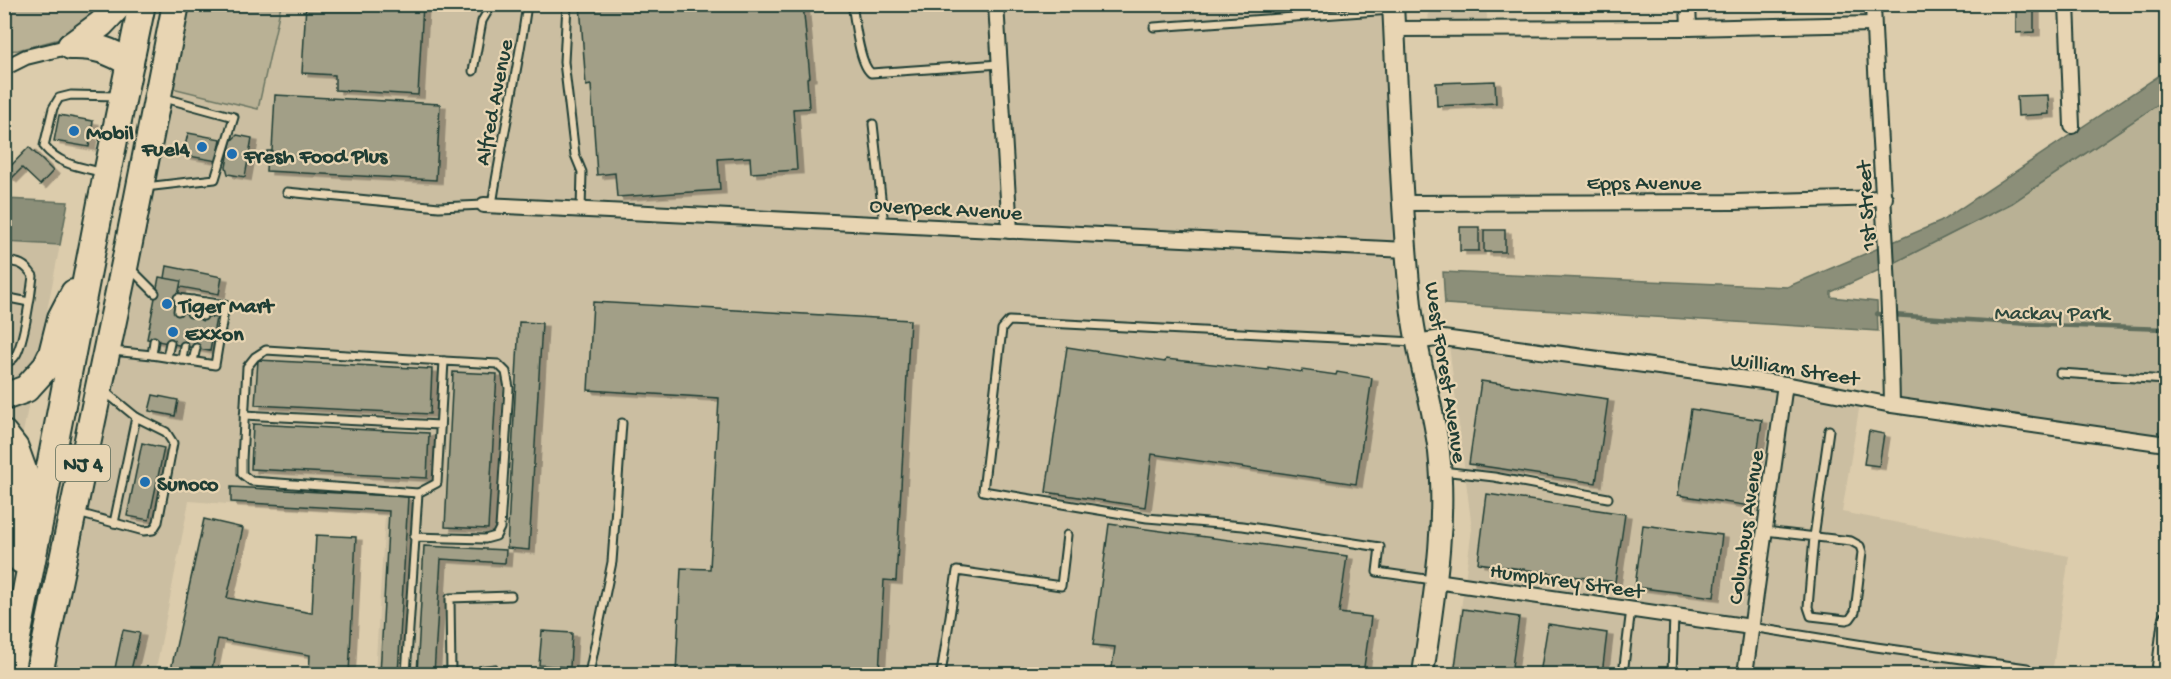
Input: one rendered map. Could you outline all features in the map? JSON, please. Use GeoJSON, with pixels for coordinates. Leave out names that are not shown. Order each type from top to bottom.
{"type":"FeatureCollection","features":[{"type":"Feature","properties":{"kind":"highway"},"geometry":{"type":"LineString","coordinates":[[71,46],[101,24],[120,4]]}},
{"type":"Feature","properties":{"kind":"highway","name":"NJ 4"},"geometry":{"type":"LineString","coordinates":[[10,675],[101,203],[142,4]]}},
{"type":"Feature","properties":{"kind":"highway","name":"NJ 4"},"geometry":{"type":"LineString","coordinates":[[39,675],[107,351],[176,4]]}},
{"type":"Feature","properties":{"kind":"highway"},"geometry":{"type":"LineString","coordinates":[[71,46],[103,48],[130,63]]}},
{"type":"Feature","properties":{"kind":"highway"},"geometry":{"type":"LineString","coordinates":[[4,397],[26,389],[45,368],[52,354],[61,318],[91,254]]}},
{"type":"Feature","properties":{"kind":"highway"},"geometry":{"type":"LineString","coordinates":[[4,434],[15,448],[24,473],[21,521],[21,621]]}},
{"type":"Feature","properties":{"kind":"street"},"geometry":{"type":"LineString","coordinates":[[996,4],[1010,231]]}},
{"type":"Feature","properties":{"kind":"street"},"geometry":{"type":"LineString","coordinates":[[1688,4],[1689,28]]}},
{"type":"Feature","properties":{"kind":"street","name":"1st Street"},"geometry":{"type":"LineString","coordinates":[[1872,4],[1887,236],[1892,405]]}},
{"type":"Feature","properties":{"kind":"street"},"geometry":{"type":"LineString","coordinates":[[2067,4],[2072,126]]}},
{"type":"Feature","properties":{"kind":"street"},"geometry":{"type":"LineString","coordinates":[[1393,15],[1689,28],[1873,24]]}},
{"type":"Feature","properties":{"kind":"street","name":"West Forest Avenue"},"geometry":{"type":"LineString","coordinates":[[1393,15],[1412,322],[1434,420],[1440,471],[1436,581],[1423,675]]}},
{"type":"Feature","properties":{"kind":"street"},"geometry":{"type":"LineString","coordinates":[[4,68],[26,57],[71,46]]}},
{"type":"Feature","properties":{"kind":"street","name":"Epps Avenue"},"geometry":{"type":"LineString","coordinates":[[1404,203],[1734,202],[1885,198]]}},
{"type":"Feature","properties":{"kind":"street","name":"Overpeck Avenue"},"geometry":{"type":"LineString","coordinates":[[488,205],[1010,231],[1407,259]]}},
{"type":"Feature","properties":{"kind":"street","name":"William Street"},"geometry":{"type":"LineString","coordinates":[[1415,342],[1443,338],[1785,384],[1892,405],[2166,444]]}},
{"type":"Feature","properties":{"kind":"street","name":"Columbus Avenue"},"geometry":{"type":"LineString","coordinates":[[1745,675],[1785,384]]}},
{"type":"Feature","properties":{"kind":"street","name":"Humphrey Street"},"geometry":{"type":"LineString","coordinates":[[1436,581],[1751,627]]}},
{"type":"Feature","properties":{"kind":"street"},"geometry":{"type":"LineString","coordinates":[[2159,675],[2166,619]]}},
{"type":"Feature","properties":{"kind":"lane"},"geometry":{"type":"LineString","coordinates":[[473,71],[482,21],[492,4]]}},
{"type":"Feature","properties":{"kind":"lane","name":"Alfred Avenue"},"geometry":{"type":"LineString","coordinates":[[488,205],[522,46],[527,4]]}},
{"type":"Feature","properties":{"kind":"lane"},"geometry":{"type":"LineString","coordinates":[[567,4],[564,63],[575,155],[582,172],[581,210]]}},
{"type":"Feature","properties":{"kind":"lane"},"geometry":{"type":"LineString","coordinates":[[852,4],[861,51],[867,70],[871,73],[1000,64]]}},
{"type":"Feature","properties":{"kind":"lane"},"geometry":{"type":"LineString","coordinates":[[1154,27],[1393,15]]}},
{"type":"Feature","properties":{"kind":"lane"},"geometry":{"type":"LineString","coordinates":[[107,174],[65,163],[51,155],[44,146],[53,108],[59,98],[71,94],[123,97]]}},
{"type":"Feature","properties":{"kind":"lane"},"geometry":{"type":"LineString","coordinates":[[138,197],[215,179],[234,117],[158,96]]}},
{"type":"Feature","properties":{"kind":"lane"},"geometry":{"type":"LineString","coordinates":[[873,124],[884,225]]}},
{"type":"Feature","properties":{"kind":"lane"},"geometry":{"type":"LineString","coordinates":[[287,192],[439,207],[488,205]]}},
{"type":"Feature","properties":{"kind":"lane"},"geometry":{"type":"LineString","coordinates":[[126,257],[155,293]]}},
{"type":"Feature","properties":{"kind":"lane"},"geometry":{"type":"LineString","coordinates":[[4,261],[20,262],[33,276],[16,354],[10,362],[4,363]]}},
{"type":"Feature","properties":{"kind":"lane"},"geometry":{"type":"LineString","coordinates":[[4,297],[29,302]]}},
{"type":"Feature","properties":{"kind":"lane"},"geometry":{"type":"LineString","coordinates":[[107,351],[152,355],[215,365],[225,305],[179,298],[178,311]]}},
{"type":"Feature","properties":{"kind":"lane"},"geometry":{"type":"LineString","coordinates":[[191,314],[193,300]]}},
{"type":"Feature","properties":{"kind":"lane"},"geometry":{"type":"LineString","coordinates":[[203,316],[205,302]]}},
{"type":"Feature","properties":{"kind":"lane","name":"Humphrey Street"},"geometry":{"type":"LineString","coordinates":[[1415,342],[1009,321],[1002,329],[983,491],[1147,518],[1243,526],[1380,547],[1377,572],[1436,581]]}},
{"type":"Feature","properties":{"kind":"lane"},"geometry":{"type":"LineString","coordinates":[[152,355],[154,340]]}},
{"type":"Feature","properties":{"kind":"lane"},"geometry":{"type":"LineString","coordinates":[[167,357],[170,344]]}},
{"type":"Feature","properties":{"kind":"lane"},"geometry":{"type":"LineString","coordinates":[[182,360],[184,346]]}},
{"type":"Feature","properties":{"kind":"lane"},"geometry":{"type":"LineString","coordinates":[[193,361],[196,348]]}},
{"type":"Feature","properties":{"kind":"lane"},"geometry":{"type":"LineString","coordinates":[[414,537],[485,539],[496,536],[500,528],[509,388],[506,372],[498,364],[266,350],[255,357],[247,367],[242,474],[251,482],[418,493],[437,483],[444,361]]}},
{"type":"Feature","properties":{"kind":"lane"},"geometry":{"type":"LineString","coordinates":[[2060,373],[2166,380]]}},
{"type":"Feature","properties":{"kind":"lane"},"geometry":{"type":"LineString","coordinates":[[73,512],[144,531],[153,530],[158,522],[173,443],[166,432],[136,417],[99,387]]}},
{"type":"Feature","properties":{"kind":"lane"},"geometry":{"type":"LineString","coordinates":[[244,415],[440,425]]}},
{"type":"Feature","properties":{"kind":"lane"},"geometry":{"type":"LineString","coordinates":[[114,523],[136,417]]}},
{"type":"Feature","properties":{"kind":"lane"},"geometry":{"type":"LineString","coordinates":[[589,675],[612,561],[622,423]]}},
{"type":"Feature","properties":{"kind":"lane"},"geometry":{"type":"LineString","coordinates":[[1765,531],[1814,537],[1851,541],[1860,546],[1862,552],[1855,612],[1850,619],[1815,617],[1809,613],[1808,598],[1814,537],[1829,430]]}},
{"type":"Feature","properties":{"kind":"lane"},"geometry":{"type":"LineString","coordinates":[[1440,471],[1494,477],[1608,498]]}},
{"type":"Feature","properties":{"kind":"lane"},"geometry":{"type":"LineString","coordinates":[[406,675],[418,493]]}},
{"type":"Feature","properties":{"kind":"lane"},"geometry":{"type":"LineString","coordinates":[[940,675],[957,571],[1061,586],[1068,535]]}},
{"type":"Feature","properties":{"kind":"lane"},"geometry":{"type":"LineString","coordinates":[[451,675],[450,598],[511,596]]}},
{"type":"Feature","properties":{"kind":"lane"},"geometry":{"type":"LineString","coordinates":[[1623,675],[1631,609]]}},
{"type":"Feature","properties":{"kind":"lane"},"geometry":{"type":"LineString","coordinates":[[1672,675],[1674,615]]}},
{"type":"Feature","properties":{"kind":"lane"},"geometry":{"type":"LineString","coordinates":[[1751,627],[2027,668]]}},
{"type":"Feature","properties":{"kind":"shaded area"},"geometry":{"type":"Polygon","coordinates":[[[281,5],[1393,5],[1407,250],[1436,436],[1423,674],[375,674],[385,516],[189,501],[155,674],[39,674],[160,85],[258,108],[281,5]]]}},
{"type":"Feature","properties":{"kind":"shaded area"},"geometry":{"type":"Polygon","coordinates":[[[1428,5],[1486,5],[1488,31],[1429,34],[1428,5]]]}},
{"type":"Feature","properties":{"kind":"shaded area"},"geometry":{"type":"Polygon","coordinates":[[[2166,71],[2166,99],[2012,203],[1888,266],[1831,292],[1831,297],[1877,302],[1878,331],[1445,304],[1443,272],[1787,287],[1940,222],[2166,71]]]}},
{"type":"Feature","properties":{"kind":"shaded area"},"geometry":{"type":"Polygon","coordinates":[[[5,199],[68,202],[60,245],[5,242],[5,199]]]}},
{"type":"Feature","properties":{"kind":"shaded area"},"geometry":{"type":"Polygon","coordinates":[[[5,242],[60,245],[5,524],[5,242]]]}},
{"type":"Feature","properties":{"kind":"shaded area"},"geometry":{"type":"Polygon","coordinates":[[[1448,337],[1861,397],[1842,512],[2069,556],[2052,674],[1452,674],[1472,529],[1448,337]]]}},
{"type":"Feature","properties":{"kind":"green space"},"geometry":{"type":"Polygon","coordinates":[[[4,5],[113,5],[82,33],[18,50],[5,51],[4,5]]]}},
{"type":"Feature","properties":{"kind":"green space"},"geometry":{"type":"Polygon","coordinates":[[[176,5],[281,5],[258,109],[160,85],[176,5]]]}},
{"type":"Feature","properties":{"kind":"green space","name":"Mackay Park"},"geometry":{"type":"Polygon","coordinates":[[[2166,99],[2166,443],[1893,402],[1888,266],[2012,203],[2166,99]]]}},
{"type":"Feature","properties":{"kind":"building"},"geometry":{"type":"Polygon","coordinates":[[[306,4],[423,4],[418,95],[335,90],[335,75],[302,73],[306,4]]]}},
{"type":"Feature","properties":{"kind":"building"},"geometry":{"type":"Polygon","coordinates":[[[580,4],[803,4],[810,77],[807,78],[809,108],[793,109],[797,170],[751,173],[750,157],[718,159],[720,190],[617,197],[615,173],[597,175],[591,85],[586,86],[580,4]]]}},
{"type":"Feature","properties":{"kind":"building"},"geometry":{"type":"Polygon","coordinates":[[[2016,4],[2034,4],[2034,32],[2016,33],[2016,4]]]}},
{"type":"Feature","properties":{"kind":"building"},"geometry":{"type":"Polygon","coordinates":[[[1495,81],[1496,103],[1437,106],[1436,83],[1495,81]]]}},
{"type":"Feature","properties":{"kind":"building"},"geometry":{"type":"Polygon","coordinates":[[[275,95],[440,104],[436,180],[266,171],[267,151],[272,151],[275,95]]]}},
{"type":"Feature","properties":{"kind":"building"},"geometry":{"type":"Polygon","coordinates":[[[2048,95],[2049,114],[2018,116],[2017,96],[2048,95]]]}},
{"type":"Feature","properties":{"kind":"building","name":"Mobil"},"geometry":{"type":"Polygon","coordinates":[[[59,115],[93,121],[89,147],[54,141],[59,115]]]}},
{"type":"Feature","properties":{"kind":"building","name":"Fuel4"},"geometry":{"type":"Polygon","coordinates":[[[188,133],[221,139],[217,161],[183,155],[188,133]]]}},
{"type":"Feature","properties":{"kind":"building"},"geometry":{"type":"Polygon","coordinates":[[[237,135],[252,138],[245,177],[228,174],[226,167],[231,141],[237,135]]]}},
{"type":"Feature","properties":{"kind":"building"},"geometry":{"type":"Polygon","coordinates":[[[29,147],[53,171],[40,185],[22,168],[11,179],[4,173],[29,147]]]}},
{"type":"Feature","properties":{"kind":"building"},"geometry":{"type":"Polygon","coordinates":[[[1460,227],[1479,227],[1479,251],[1460,251],[1460,227]]]}},
{"type":"Feature","properties":{"kind":"building"},"geometry":{"type":"Polygon","coordinates":[[[1484,230],[1505,230],[1505,252],[1484,252],[1484,230]]]}},
{"type":"Feature","properties":{"kind":"building"},"geometry":{"type":"Polygon","coordinates":[[[167,266],[222,277],[219,294],[164,284],[167,266]]]}},
{"type":"Feature","properties":{"kind":"building"},"geometry":{"type":"Polygon","coordinates":[[[159,277],[181,281],[175,311],[216,318],[210,351],[147,339],[159,277]]]}},
{"type":"Feature","properties":{"kind":"building"},"geometry":{"type":"Polygon","coordinates":[[[593,302],[910,320],[896,581],[884,580],[879,674],[676,674],[681,568],[710,569],[719,398],[588,390],[593,302]]]}},
{"type":"Feature","properties":{"kind":"building"},"geometry":{"type":"Polygon","coordinates":[[[519,322],[542,323],[529,550],[507,548],[519,322]]]}},
{"type":"Feature","properties":{"kind":"building"},"geometry":{"type":"Polygon","coordinates":[[[1067,347],[1165,362],[1166,359],[1336,375],[1337,372],[1372,378],[1356,484],[1152,454],[1145,507],[1046,492],[1067,347]]]}},
{"type":"Feature","properties":{"kind":"building"},"geometry":{"type":"Polygon","coordinates":[[[258,360],[432,369],[430,414],[255,405],[258,360]]]}},
{"type":"Feature","properties":{"kind":"building"},"geometry":{"type":"Polygon","coordinates":[[[453,372],[497,374],[488,529],[445,527],[453,372]]]}},
{"type":"Feature","properties":{"kind":"building"},"geometry":{"type":"Polygon","coordinates":[[[1481,381],[1608,399],[1596,483],[1469,464],[1481,381]]]}},
{"type":"Feature","properties":{"kind":"building"},"geometry":{"type":"Polygon","coordinates":[[[153,395],[178,400],[175,416],[149,411],[153,395]]]}},
{"type":"Feature","properties":{"kind":"building"},"geometry":{"type":"Polygon","coordinates":[[[1691,409],[1762,420],[1750,506],[1678,495],[1691,409]]]}},
{"type":"Feature","properties":{"kind":"building"},"geometry":{"type":"Polygon","coordinates":[[[253,424],[429,433],[427,478],[251,469],[253,424]]]}},
{"type":"Feature","properties":{"kind":"building"},"geometry":{"type":"Polygon","coordinates":[[[1869,431],[1884,434],[1879,466],[1864,464],[1869,431]]]}},
{"type":"Feature","properties":{"kind":"building","name":"Sunoco"},"geometry":{"type":"Polygon","coordinates":[[[142,443],[164,448],[149,520],[127,516],[142,443]]]}},
{"type":"Feature","properties":{"kind":"building"},"geometry":{"type":"Polygon","coordinates":[[[231,487],[408,497],[398,674],[380,674],[389,511],[231,502],[231,487]]]}},
{"type":"Feature","properties":{"kind":"building"},"geometry":{"type":"Polygon","coordinates":[[[1487,494],[1625,514],[1615,582],[1478,563],[1487,494]]]}},
{"type":"Feature","properties":{"kind":"building"},"geometry":{"type":"Polygon","coordinates":[[[204,519],[243,528],[227,598],[312,613],[316,535],[356,537],[349,674],[309,674],[310,655],[218,639],[211,674],[170,674],[204,519]]]}},
{"type":"Feature","properties":{"kind":"building"},"geometry":{"type":"Polygon","coordinates":[[[1109,524],[1347,556],[1339,613],[1371,617],[1363,674],[1111,674],[1115,647],[1093,645],[1109,524]]]}},
{"type":"Feature","properties":{"kind":"building"},"geometry":{"type":"Polygon","coordinates":[[[1643,525],[1722,535],[1714,597],[1635,587],[1643,525]]]}},
{"type":"Feature","properties":{"kind":"building"},"geometry":{"type":"Polygon","coordinates":[[[424,546],[506,550],[505,563],[441,559],[434,674],[417,674],[424,546]]]}},
{"type":"Feature","properties":{"kind":"building"},"geometry":{"type":"Polygon","coordinates":[[[1463,609],[1519,617],[1511,674],[1454,674],[1463,609]]]}},
{"type":"Feature","properties":{"kind":"building"},"geometry":{"type":"Polygon","coordinates":[[[1548,624],[1607,633],[1602,674],[1540,674],[1548,624]]]}},
{"type":"Feature","properties":{"kind":"building"},"geometry":{"type":"Polygon","coordinates":[[[123,630],[140,633],[130,674],[114,673],[123,630]]]}},
{"type":"Feature","properties":{"kind":"building"},"geometry":{"type":"Polygon","coordinates":[[[542,631],[572,633],[570,667],[539,665],[542,631]]]}},
{"type":"Feature","properties":{"kind":"building"},"geometry":{"type":"Polygon","coordinates":[[[496,664],[496,669],[505,668],[506,674],[480,674],[479,666],[496,664]]]}},
{"type":"Feature","properties":{"kind":"waterway"},"geometry":{"type":"LineString","coordinates":[[1877,314],[2046,325],[2166,329]]}},
{"type":"Feature","properties":{"kind":"place","name":"Mobil"},"geometry":{"type":"Point","coordinates":[74,131]}},
{"type":"Feature","properties":{"kind":"place","name":"Fuel4"},"geometry":{"type":"Point","coordinates":[202,147]}},
{"type":"Feature","properties":{"kind":"place","name":"Fresh Food Plus"},"geometry":{"type":"Point","coordinates":[232,154]}},
{"type":"Feature","properties":{"kind":"place","name":"Tiger Mart"},"geometry":{"type":"Point","coordinates":[167,304]}},
{"type":"Feature","properties":{"kind":"place","name":"Exxon"},"geometry":{"type":"Point","coordinates":[173,332]}},
{"type":"Feature","properties":{"kind":"place","name":"Sunoco"},"geometry":{"type":"Point","coordinates":[145,482]}}]}
